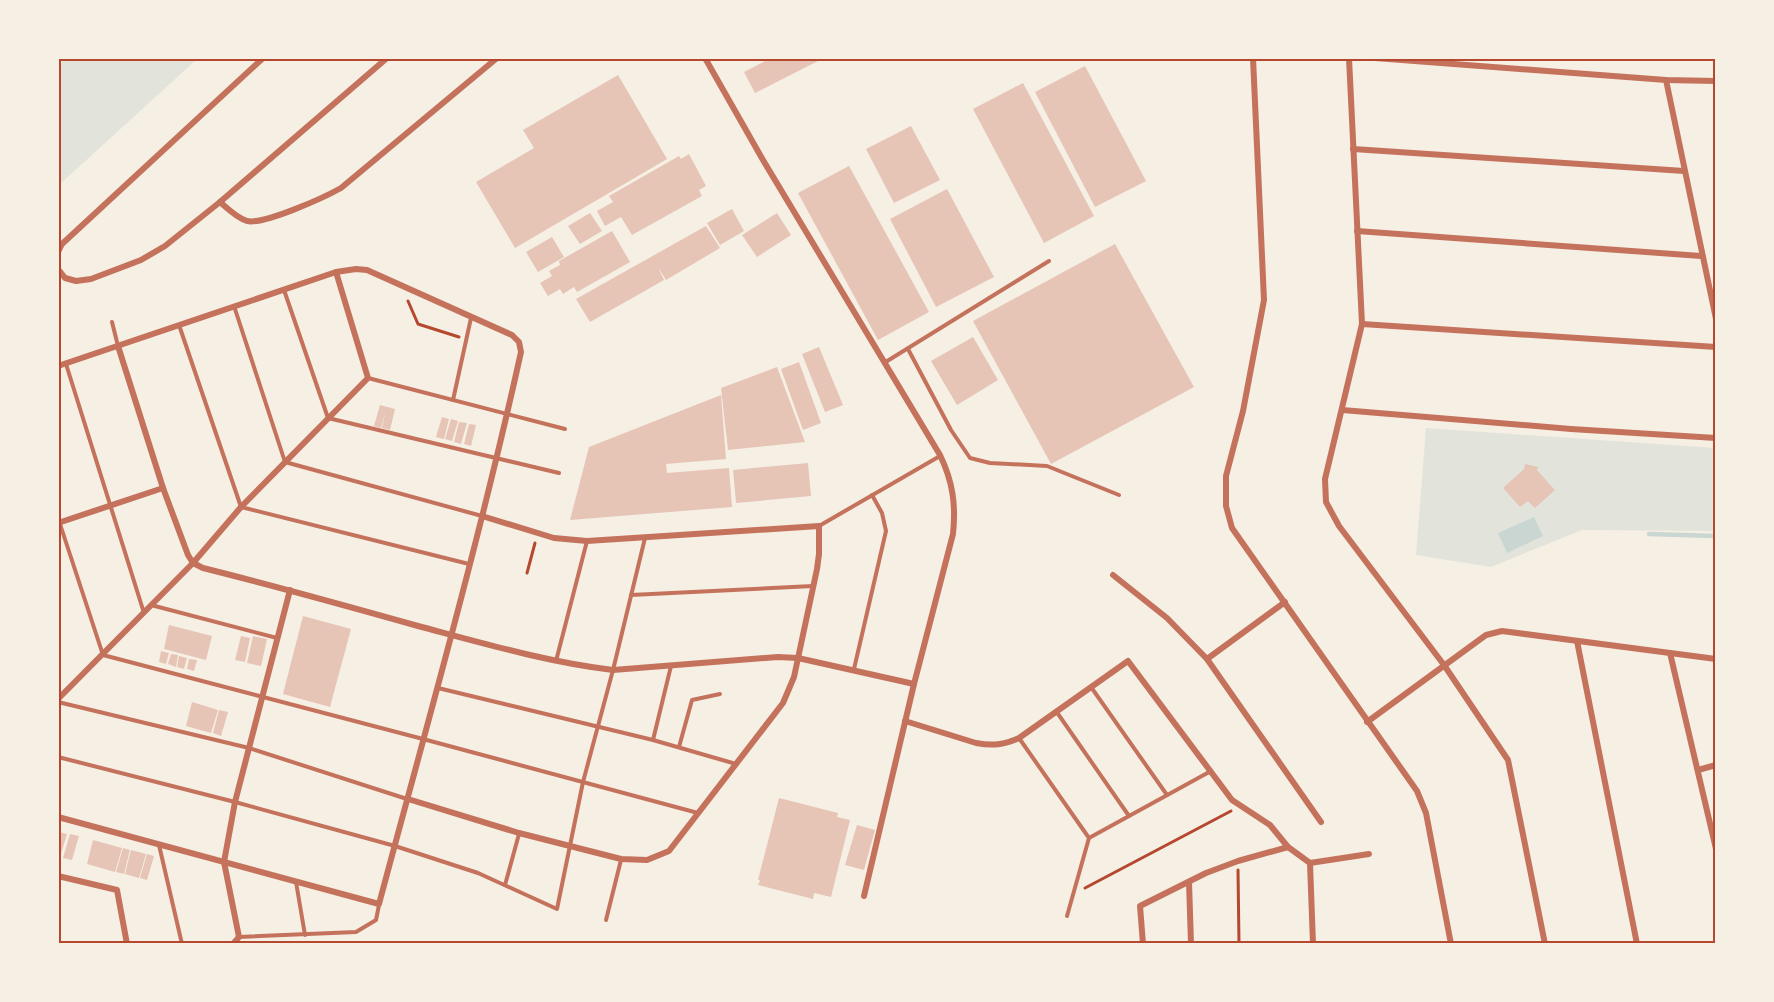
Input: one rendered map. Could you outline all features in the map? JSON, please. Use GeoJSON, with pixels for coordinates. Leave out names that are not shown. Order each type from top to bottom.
{"type":"FeatureCollection","features":[{"type":"Feature","properties":{"kind":"street"},"geometry":{"type":"LineString","coordinates":[[58,252],[62,244],[263,58]]}},
{"type":"Feature","properties":{"kind":"street"},"geometry":{"type":"LineString","coordinates":[[58,269],[65,278],[76,281],[91,279],[141,260],[165,246],[220,202],[387,58]]}},
{"type":"Feature","properties":{"kind":"street"},"geometry":{"type":"LineString","coordinates":[[220,202],[238,217],[249,222],[261,221],[322,198],[341,188],[497,58]]}},
{"type":"Feature","properties":{"kind":"street"},"geometry":{"type":"LineString","coordinates":[[705,58],[763,160],[940,455],[954,492],[953,534],[914,684],[864,896]]}},
{"type":"Feature","properties":{"kind":"street"},"geometry":{"type":"LineString","coordinates":[[1253,58],[1264,300],[1243,411],[1226,476],[1226,506],[1232,528],[1417,791],[1426,813],[1451,944]]}},
{"type":"Feature","properties":{"kind":"street"},"geometry":{"type":"LineString","coordinates":[[1349,58],[1362,324],[1325,479],[1326,502],[1339,526],[1444,665],[1508,760],[1545,944]]}},
{"type":"Feature","properties":{"kind":"street"},"geometry":{"type":"LineString","coordinates":[[1375,58],[1666,80],[1716,81]]}},
{"type":"Feature","properties":{"kind":"street"},"geometry":{"type":"LineString","coordinates":[[1666,80],[1716,320]]}},
{"type":"Feature","properties":{"kind":"street"},"geometry":{"type":"LineString","coordinates":[[1353,149],[1684,171]]}},
{"type":"Feature","properties":{"kind":"street"},"geometry":{"type":"LineString","coordinates":[[1357,231],[1701,256]]}},
{"type":"Feature","properties":{"kind":"street"},"geometry":{"type":"LineString","coordinates":[[58,817],[379,904],[452,635],[521,352],[519,342],[512,335],[367,270],[356,269],[336,272],[62,365]]}},
{"type":"Feature","properties":{"kind":"street"},"geometry":{"type":"LineString","coordinates":[[58,701],[193,563],[241,507],[369,378],[336,272]]}},
{"type":"Feature","properties":{"kind":"street"},"geometry":{"type":"LineString","coordinates":[[1362,324],[1716,347]]}},
{"type":"Feature","properties":{"kind":"street"},"geometry":{"type":"LineString","coordinates":[[118,346],[163,488],[188,555],[193,563],[203,568],[556,661],[613,670],[777,657],[798,658],[914,684]]}},
{"type":"Feature","properties":{"kind":"street"},"geometry":{"type":"LineString","coordinates":[[1342,410],[1716,438]]}},
{"type":"Feature","properties":{"kind":"street"},"geometry":{"type":"LineString","coordinates":[[59,522],[163,488]]}},
{"type":"Feature","properties":{"kind":"street"},"geometry":{"type":"LineString","coordinates":[[408,799],[569,847],[621,859],[647,860],[669,850],[783,703],[792,683],[814,586],[819,554],[819,526],[587,542],[569,541],[482,516]]}},
{"type":"Feature","properties":{"kind":"street"},"geometry":{"type":"LineString","coordinates":[[1113,575],[1167,618],[1207,659],[1321,822]]}},
{"type":"Feature","properties":{"kind":"street"},"geometry":{"type":"LineString","coordinates":[[234,944],[239,938],[224,862],[235,802],[290,590]]}},
{"type":"Feature","properties":{"kind":"street"},"geometry":{"type":"LineString","coordinates":[[1207,659],[1285,602]]}},
{"type":"Feature","properties":{"kind":"street"},"geometry":{"type":"LineString","coordinates":[[1367,722],[1486,635],[1502,631],[1716,658]]}},
{"type":"Feature","properties":{"kind":"street"},"geometry":{"type":"LineString","coordinates":[[1577,641],[1637,944]]}},
{"type":"Feature","properties":{"kind":"street"},"geometry":{"type":"LineString","coordinates":[[1670,653],[1716,849]]}},
{"type":"Feature","properties":{"kind":"street"},"geometry":{"type":"LineString","coordinates":[[905,721],[987,745],[1009,743],[1128,661],[1232,800],[1270,825],[1288,847],[1310,863],[1370,854]]}},
{"type":"Feature","properties":{"kind":"street"},"geometry":{"type":"LineString","coordinates":[[1698,770],[1716,765]]}},
{"type":"Feature","properties":{"kind":"street"},"geometry":{"type":"LineString","coordinates":[[1143,944],[1140,906],[1206,873],[1288,847]]}},
{"type":"Feature","properties":{"kind":"street"},"geometry":{"type":"LineString","coordinates":[[1310,863],[1313,944]]}},
{"type":"Feature","properties":{"kind":"street"},"geometry":{"type":"LineString","coordinates":[[58,876],[117,890],[127,944]]}},
{"type":"Feature","properties":{"kind":"street"},"geometry":{"type":"LineString","coordinates":[[1189,882],[1191,944]]}},
{"type":"Feature","properties":{"kind":"lane"},"geometry":{"type":"LineString","coordinates":[[885,363],[1049,261]]}},
{"type":"Feature","properties":{"kind":"lane"},"geometry":{"type":"LineString","coordinates":[[284,290],[328,418],[496,460],[559,473]]}},
{"type":"Feature","properties":{"kind":"lane"},"geometry":{"type":"LineString","coordinates":[[234,306],[285,462],[482,516]]}},
{"type":"Feature","properties":{"kind":"lane"},"geometry":{"type":"LineString","coordinates":[[453,400],[471,318]]}},
{"type":"Feature","properties":{"kind":"lane"},"geometry":{"type":"LineString","coordinates":[[112,322],[118,346]]}},
{"type":"Feature","properties":{"kind":"lane"},"geometry":{"type":"LineString","coordinates":[[178,325],[241,507],[470,564]]}},
{"type":"Feature","properties":{"kind":"lane"},"geometry":{"type":"LineString","coordinates":[[908,349],[951,430],[970,458],[990,463],[1047,466],[1119,495]]}},
{"type":"Feature","properties":{"kind":"lane"},"geometry":{"type":"LineString","coordinates":[[62,365],[111,505],[144,614]]}},
{"type":"Feature","properties":{"kind":"lane"},"geometry":{"type":"LineString","coordinates":[[369,378],[565,429]]}},
{"type":"Feature","properties":{"kind":"lane"},"geometry":{"type":"LineString","coordinates":[[819,526],[940,455]]}},
{"type":"Feature","properties":{"kind":"lane"},"geometry":{"type":"LineString","coordinates":[[854,669],[886,531],[882,513],[872,495]]}},
{"type":"Feature","properties":{"kind":"lane"},"geometry":{"type":"LineString","coordinates":[[59,522],[103,655],[698,813]]}},
{"type":"Feature","properties":{"kind":"lane"},"geometry":{"type":"LineString","coordinates":[[58,757],[395,846],[478,873],[557,909],[583,782],[645,538]]}},
{"type":"Feature","properties":{"kind":"lane"},"geometry":{"type":"LineString","coordinates":[[556,661],[587,542]]}},
{"type":"Feature","properties":{"kind":"lane"},"geometry":{"type":"LineString","coordinates":[[631,595],[814,586]]}},
{"type":"Feature","properties":{"kind":"lane"},"geometry":{"type":"LineString","coordinates":[[151,605],[277,638]]}},
{"type":"Feature","properties":{"kind":"lane"},"geometry":{"type":"LineString","coordinates":[[654,740],[672,665]]}},
{"type":"Feature","properties":{"kind":"lane"},"geometry":{"type":"LineString","coordinates":[[437,687],[654,740],[737,764]]}},
{"type":"Feature","properties":{"kind":"lane"},"geometry":{"type":"LineString","coordinates":[[1090,687],[1167,795]]}},
{"type":"Feature","properties":{"kind":"lane"},"geometry":{"type":"LineString","coordinates":[[679,747],[692,700],[720,694]]}},
{"type":"Feature","properties":{"kind":"lane"},"geometry":{"type":"LineString","coordinates":[[58,701],[249,748],[408,799]]}},
{"type":"Feature","properties":{"kind":"lane"},"geometry":{"type":"LineString","coordinates":[[1056,711],[1129,816]]}},
{"type":"Feature","properties":{"kind":"lane"},"geometry":{"type":"LineString","coordinates":[[1019,738],[1089,838]]}},
{"type":"Feature","properties":{"kind":"lane"},"geometry":{"type":"LineString","coordinates":[[1067,916],[1089,838],[1211,771]]}},
{"type":"Feature","properties":{"kind":"lane"},"geometry":{"type":"LineString","coordinates":[[506,885],[519,833]]}},
{"type":"Feature","properties":{"kind":"lane"},"geometry":{"type":"LineString","coordinates":[[158,844],[182,944]]}},
{"type":"Feature","properties":{"kind":"lane"},"geometry":{"type":"LineString","coordinates":[[606,920],[621,859]]}},
{"type":"Feature","properties":{"kind":"lane"},"geometry":{"type":"LineString","coordinates":[[296,881],[305,935]]}},
{"type":"Feature","properties":{"kind":"lane"},"geometry":{"type":"LineString","coordinates":[[239,938],[356,933],[376,920],[379,904]]}},
{"type":"Feature","properties":{"kind":"path"},"geometry":{"type":"LineString","coordinates":[[400,284],[418,324],[467,340]]}},
{"type":"Feature","properties":{"kind":"path"},"geometry":{"type":"LineString","coordinates":[[527,573],[538,533]]}},
{"type":"Feature","properties":{"kind":"path"},"geometry":{"type":"LineString","coordinates":[[1074,893],[1240,806]]}},
{"type":"Feature","properties":{"kind":"path"},"geometry":{"type":"LineString","coordinates":[[1238,861],[1239,944]]}},
{"type":"Feature","properties":{"kind":"shaded area"},"geometry":{"type":"Polygon","coordinates":[[[59,58],[197,58],[197,59],[59,185],[59,58]]]}},
{"type":"Feature","properties":{"kind":"shaded area"},"geometry":{"type":"Polygon","coordinates":[[[1426,428],[1715,448],[1715,531],[1582,530],[1491,567],[1416,555],[1426,428]]]}},
{"type":"Feature","properties":{"kind":"shaded area"},"geometry":{"type":"Polygon","coordinates":[[[1534,517],[1543,536],[1507,553],[1498,533],[1534,517]]]}},
{"type":"Feature","properties":{"kind":"building"},"geometry":{"type":"Polygon","coordinates":[[[771,58],[817,58],[818,61],[755,93],[744,72],[771,58]]]}},
{"type":"Feature","properties":{"kind":"building"},"geometry":{"type":"Polygon","coordinates":[[[1085,66],[1146,181],[1095,207],[1035,92],[1085,66]]]}},
{"type":"Feature","properties":{"kind":"building"},"geometry":{"type":"Polygon","coordinates":[[[618,75],[667,159],[515,248],[476,182],[534,148],[523,130],[618,75]]]}},
{"type":"Feature","properties":{"kind":"building"},"geometry":{"type":"Polygon","coordinates":[[[1023,83],[1094,216],[1044,243],[973,109],[1023,83]]]}},
{"type":"Feature","properties":{"kind":"building"},"geometry":{"type":"Polygon","coordinates":[[[911,126],[940,180],[894,203],[866,149],[911,126]]]}},
{"type":"Feature","properties":{"kind":"building"},"geometry":{"type":"Polygon","coordinates":[[[689,154],[706,186],[699,190],[702,196],[632,235],[621,217],[605,226],[597,211],[613,202],[609,196],[679,156],[681,159],[689,154]]]}},
{"type":"Feature","properties":{"kind":"building"},"geometry":{"type":"Polygon","coordinates":[[[849,166],[929,312],[878,340],[798,193],[849,166]]]}},
{"type":"Feature","properties":{"kind":"building"},"geometry":{"type":"Polygon","coordinates":[[[947,189],[994,277],[936,307],[890,219],[947,189]]]}},
{"type":"Feature","properties":{"kind":"building"},"geometry":{"type":"Polygon","coordinates":[[[732,209],[744,231],[720,245],[707,223],[732,209]]]}},
{"type":"Feature","properties":{"kind":"building"},"geometry":{"type":"Polygon","coordinates":[[[590,213],[602,231],[580,244],[568,226],[590,213]]]}},
{"type":"Feature","properties":{"kind":"building"},"geometry":{"type":"Polygon","coordinates":[[[777,213],[791,235],[757,257],[742,235],[777,213]]]}},
{"type":"Feature","properties":{"kind":"building"},"geometry":{"type":"Polygon","coordinates":[[[706,226],[720,248],[666,280],[658,267],[664,280],[590,322],[576,299],[706,226]]]}},
{"type":"Feature","properties":{"kind":"building"},"geometry":{"type":"Polygon","coordinates":[[[612,231],[630,262],[577,292],[574,287],[563,294],[560,289],[548,296],[540,283],[552,276],[549,271],[560,265],[559,261],[612,231]]]}},
{"type":"Feature","properties":{"kind":"building"},"geometry":{"type":"Polygon","coordinates":[[[552,237],[564,257],[538,272],[526,252],[552,237]]]}},
{"type":"Feature","properties":{"kind":"building"},"geometry":{"type":"Polygon","coordinates":[[[1115,244],[1194,387],[1051,464],[973,321],[1115,244]]]}},
{"type":"Feature","properties":{"kind":"building"},"geometry":{"type":"Polygon","coordinates":[[[973,337],[998,380],[957,405],[931,361],[973,337]]]}},
{"type":"Feature","properties":{"kind":"building"},"geometry":{"type":"Polygon","coordinates":[[[819,347],[843,405],[825,412],[802,354],[819,347]]]}},
{"type":"Feature","properties":{"kind":"building"},"geometry":{"type":"Polygon","coordinates":[[[799,362],[821,423],[803,430],[781,369],[799,362]]]}},
{"type":"Feature","properties":{"kind":"building"},"geometry":{"type":"Polygon","coordinates":[[[777,367],[805,442],[728,450],[721,388],[777,367]]]}},
{"type":"Feature","properties":{"kind":"building"},"geometry":{"type":"Polygon","coordinates":[[[721,395],[726,459],[666,464],[667,473],[729,468],[732,507],[570,520],[589,447],[721,395]]]}},
{"type":"Feature","properties":{"kind":"building"},"geometry":{"type":"Polygon","coordinates":[[[380,405],[395,409],[390,430],[382,428],[385,413],[381,428],[374,426],[380,405]]]}},
{"type":"Feature","properties":{"kind":"building"},"geometry":{"type":"Polygon","coordinates":[[[442,417],[449,419],[444,439],[436,437],[442,417]]]}},
{"type":"Feature","properties":{"kind":"building"},"geometry":{"type":"Polygon","coordinates":[[[451,419],[458,421],[452,441],[445,439],[451,419]]]}},
{"type":"Feature","properties":{"kind":"building"},"geometry":{"type":"Polygon","coordinates":[[[459,422],[467,423],[461,444],[454,442],[459,422]]]}},
{"type":"Feature","properties":{"kind":"building"},"geometry":{"type":"Polygon","coordinates":[[[469,424],[476,425],[471,446],[464,444],[469,424]]]}},
{"type":"Feature","properties":{"kind":"building"},"geometry":{"type":"Polygon","coordinates":[[[808,463],[811,496],[736,503],[733,470],[808,463]]]}},
{"type":"Feature","properties":{"kind":"building"},"geometry":{"type":"Polygon","coordinates":[[[1525,464],[1538,467],[1537,470],[1555,490],[1535,508],[1528,501],[1520,507],[1503,488],[1524,469],[1525,464]]]}},
{"type":"Feature","properties":{"kind":"building"},"geometry":{"type":"Polygon","coordinates":[[[303,616],[351,629],[330,707],[283,694],[303,616]]]}},
{"type":"Feature","properties":{"kind":"building"},"geometry":{"type":"Polygon","coordinates":[[[169,625],[212,636],[206,660],[164,649],[169,625]]]}},
{"type":"Feature","properties":{"kind":"building"},"geometry":{"type":"Polygon","coordinates":[[[241,636],[250,638],[245,662],[235,660],[241,636]]]}},
{"type":"Feature","properties":{"kind":"building"},"geometry":{"type":"Polygon","coordinates":[[[253,636],[267,639],[261,666],[247,663],[253,636]]]}},
{"type":"Feature","properties":{"kind":"building"},"geometry":{"type":"Polygon","coordinates":[[[161,651],[169,653],[166,664],[159,662],[161,651]]]}},
{"type":"Feature","properties":{"kind":"building"},"geometry":{"type":"Polygon","coordinates":[[[171,654],[178,655],[176,667],[168,664],[171,654]]]}},
{"type":"Feature","properties":{"kind":"building"},"geometry":{"type":"Polygon","coordinates":[[[179,656],[187,658],[184,669],[177,667],[179,656]]]}},
{"type":"Feature","properties":{"kind":"building"},"geometry":{"type":"Polygon","coordinates":[[[189,659],[197,660],[194,671],[187,669],[189,659]]]}},
{"type":"Feature","properties":{"kind":"building"},"geometry":{"type":"Polygon","coordinates":[[[192,702],[218,710],[211,733],[186,726],[192,702]]]}},
{"type":"Feature","properties":{"kind":"building"},"geometry":{"type":"Polygon","coordinates":[[[219,710],[228,712],[221,736],[213,733],[219,710]]]}},
{"type":"Feature","properties":{"kind":"building"},"geometry":{"type":"Polygon","coordinates":[[[779,798],[838,813],[837,817],[850,820],[831,897],[814,893],[813,899],[758,885],[779,798]]]}},
{"type":"Feature","properties":{"kind":"building"},"geometry":{"type":"Polygon","coordinates":[[[857,825],[875,830],[864,870],[845,865],[857,825]]]}},
{"type":"Feature","properties":{"kind":"building"},"geometry":{"type":"Polygon","coordinates":[[[58,832],[67,834],[60,857],[58,857],[58,832]]]}},
{"type":"Feature","properties":{"kind":"building"},"geometry":{"type":"Polygon","coordinates":[[[70,834],[79,836],[72,860],[63,858],[70,834]]]}},
{"type":"Feature","properties":{"kind":"building"},"geometry":{"type":"Polygon","coordinates":[[[93,840],[122,848],[115,872],[87,864],[93,840]]]}},
{"type":"Feature","properties":{"kind":"building"},"geometry":{"type":"Polygon","coordinates":[[[123,848],[130,850],[124,874],[116,872],[123,848]]]}},
{"type":"Feature","properties":{"kind":"building"},"geometry":{"type":"Polygon","coordinates":[[[131,850],[146,854],[139,878],[125,874],[131,850]]]}},
{"type":"Feature","properties":{"kind":"building"},"geometry":{"type":"Polygon","coordinates":[[[147,854],[154,856],[147,880],[140,878],[147,854]]]}},
{"type":"Feature","properties":{"kind":"waterway"},"geometry":{"type":"LineString","coordinates":[[1649,534],[1716,536]]}}]}
